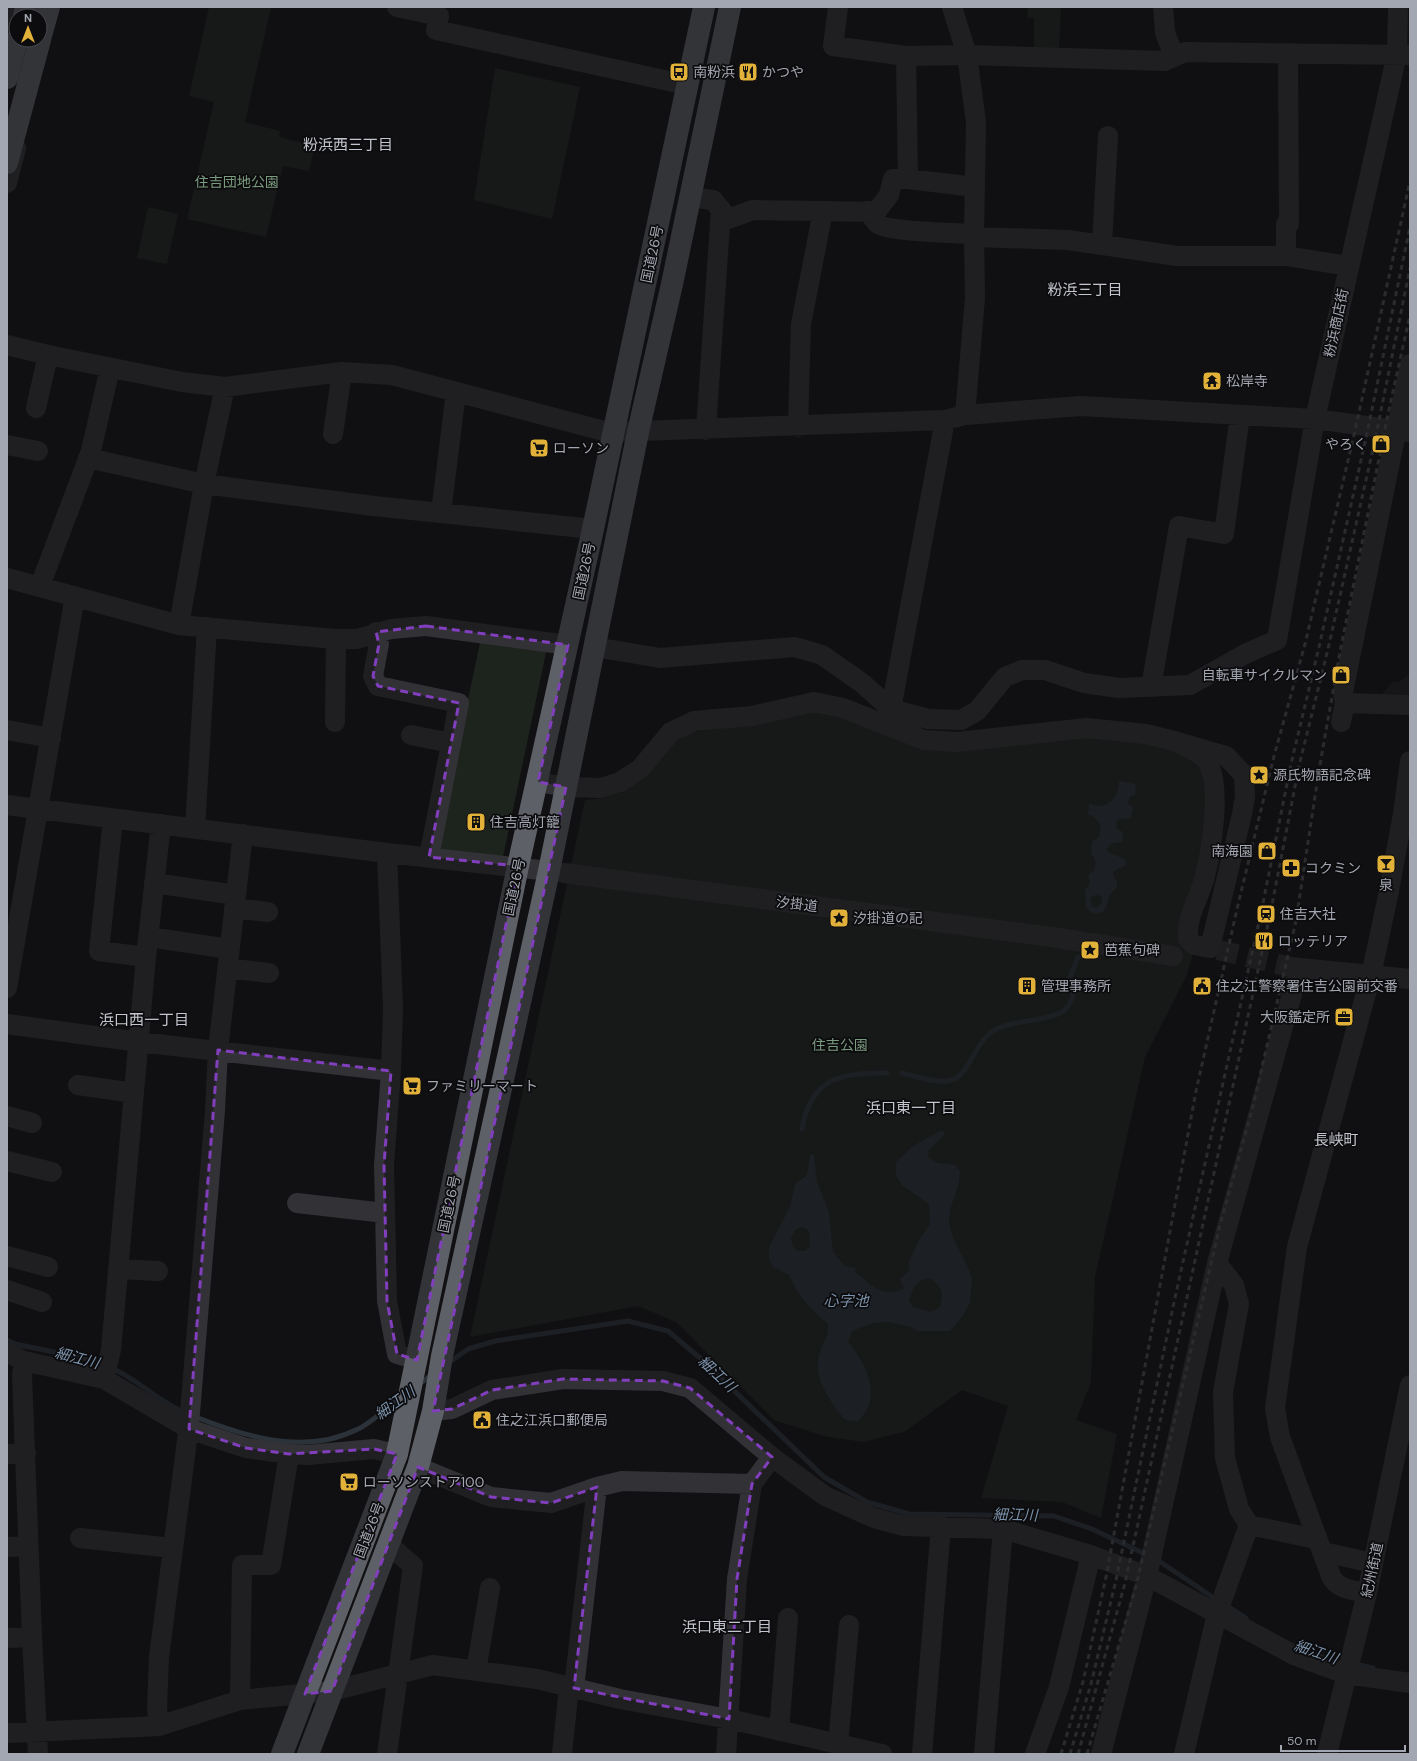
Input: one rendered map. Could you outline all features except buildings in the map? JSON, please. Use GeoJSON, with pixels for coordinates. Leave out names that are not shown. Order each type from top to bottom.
{"type":"FeatureCollection","features":[{"type":"Feature","properties":{"kind":"highway","name":"国道26号"},"geometry":{"type":"LineString","coordinates":[[282,1754],[397,1454],[518,866],[568,645],[704,7]]}},
{"type":"Feature","properties":{"kind":"highway","name":"国道26号"},"geometry":{"type":"LineString","coordinates":[[308,1754],[418,1467],[433,1411],[442,1356],[556,872],[566,787],[638,432],[730,7]]}},
{"type":"Feature","properties":{"kind":"highway"},"geometry":{"type":"LineString","coordinates":[[7,78],[15,48]]}},
{"type":"Feature","properties":{"kind":"highway"},"geometry":{"type":"LineString","coordinates":[[7,163],[38,48]]}},
{"type":"Feature","properties":{"kind":"street"},"geometry":{"type":"LineString","coordinates":[[7,28],[12,7]]}},
{"type":"Feature","properties":{"kind":"street"},"geometry":{"type":"LineString","coordinates":[[7,183],[54,7]]}},
{"type":"Feature","properties":{"kind":"street"},"geometry":{"type":"LineString","coordinates":[[397,7],[439,16],[436,30],[673,82]]}},
{"type":"Feature","properties":{"kind":"street"},"geometry":{"type":"LineString","coordinates":[[838,7],[833,46],[906,56],[967,55],[1165,61],[1185,52],[1404,54]]}},
{"type":"Feature","properties":{"kind":"street"},"geometry":{"type":"LineString","coordinates":[[952,7],[967,55],[976,122],[974,235],[975,298],[965,415]]}},
{"type":"Feature","properties":{"kind":"street"},"geometry":{"type":"LineString","coordinates":[[1163,7],[1165,32],[1174,57]]}},
{"type":"Feature","properties":{"kind":"street","name":"粉浜商店街"},"geometry":{"type":"LineString","coordinates":[[1152,686],[1190,685],[1247,652],[1277,640],[1315,419],[1348,266],[1404,54],[1398,7]]}},
{"type":"Feature","properties":{"kind":"street"},"geometry":{"type":"LineString","coordinates":[[1286,256],[1286,224],[1289,224],[1288,54]]}},
{"type":"Feature","properties":{"kind":"street"},"geometry":{"type":"LineString","coordinates":[[906,56],[908,179]]}},
{"type":"Feature","properties":{"kind":"street"},"geometry":{"type":"LineString","coordinates":[[1102,244],[1108,136]]}},
{"type":"Feature","properties":{"kind":"street"},"geometry":{"type":"LineString","coordinates":[[690,197],[713,200],[728,219],[753,210],[876,212],[889,195],[893,179],[908,179],[975,187]]}},
{"type":"Feature","properties":{"kind":"street"},"geometry":{"type":"LineString","coordinates":[[706,430],[721,209]]}},
{"type":"Feature","properties":{"kind":"street"},"geometry":{"type":"LineString","coordinates":[[798,427],[801,324],[823,211]]}},
{"type":"Feature","properties":{"kind":"street"},"geometry":{"type":"LineString","coordinates":[[868,212],[877,223],[884,227],[974,235],[1068,240],[1177,256],[1286,256],[1348,266]]}},
{"type":"Feature","properties":{"kind":"street"},"geometry":{"type":"LineString","coordinates":[[7,345],[48,355],[182,382],[225,387],[342,372],[392,375],[600,430],[614,432],[798,427],[945,420],[965,415],[1081,406],[1315,419],[1403,431]]}},
{"type":"Feature","properties":{"kind":"street"},"geometry":{"type":"LineString","coordinates":[[36,408],[48,355]]}},
{"type":"Feature","properties":{"kind":"street"},"geometry":{"type":"LineString","coordinates":[[1340,722],[1345,703],[1343,692],[1403,431],[1410,364]]}},
{"type":"Feature","properties":{"kind":"street"},"geometry":{"type":"LineString","coordinates":[[40,586],[88,458],[110,368]]}},
{"type":"Feature","properties":{"kind":"street"},"geometry":{"type":"LineString","coordinates":[[333,434],[342,372]]}},
{"type":"Feature","properties":{"kind":"street"},"geometry":{"type":"LineString","coordinates":[[179,626],[204,484],[225,387]]}},
{"type":"Feature","properties":{"kind":"street"},"geometry":{"type":"LineString","coordinates":[[441,513],[456,392]]}},
{"type":"Feature","properties":{"kind":"street"},"geometry":{"type":"LineString","coordinates":[[538,782],[566,787],[601,788],[620,782],[640,768],[671,732],[694,721],[752,716],[814,702],[887,716],[961,720],[977,711],[1005,677],[1022,670],[1045,670],[1084,683],[1119,688],[1152,686],[1179,526],[1224,534],[1240,415]]}},
{"type":"Feature","properties":{"kind":"street"},"geometry":{"type":"LineString","coordinates":[[887,716],[945,420]]}},
{"type":"Feature","properties":{"kind":"street"},"geometry":{"type":"LineString","coordinates":[[7,445],[38,451]]}},
{"type":"Feature","properties":{"kind":"street"},"geometry":{"type":"LineString","coordinates":[[88,458],[204,484],[441,513],[593,529]]}},
{"type":"Feature","properties":{"kind":"street"},"geometry":{"type":"LineString","coordinates":[[7,578],[179,626],[208,627],[267,634],[336,639],[357,639],[376,632],[409,626],[426,626],[568,645]]}},
{"type":"Feature","properties":{"kind":"street"},"geometry":{"type":"LineString","coordinates":[[7,988],[15,903],[38,810],[75,596]]}},
{"type":"Feature","properties":{"kind":"street"},"geometry":{"type":"LineString","coordinates":[[195,828],[208,627]]}},
{"type":"Feature","properties":{"kind":"street"},"geometry":{"type":"LineString","coordinates":[[376,632],[379,644],[373,676],[378,686],[459,703],[429,857]]}},
{"type":"Feature","properties":{"kind":"street"},"geometry":{"type":"LineString","coordinates":[[335,722],[336,639]]}},
{"type":"Feature","properties":{"kind":"street"},"geometry":{"type":"LineString","coordinates":[[595,647],[660,658],[794,647],[822,655],[862,683],[887,716],[924,740],[951,742],[1087,728],[1146,734],[1178,742],[1226,756],[1244,775],[1245,797],[1214,949],[1194,945],[1188,939],[1187,928],[1204,880],[1212,838],[1214,778],[1206,760],[1178,742]]}},
{"type":"Feature","properties":{"kind":"street"},"geometry":{"type":"LineString","coordinates":[[1345,703],[1410,705]]}},
{"type":"Feature","properties":{"kind":"street"},"geometry":{"type":"LineString","coordinates":[[7,730],[51,738]]}},
{"type":"Feature","properties":{"kind":"street"},"geometry":{"type":"LineString","coordinates":[[411,735],[451,743]]}},
{"type":"Feature","properties":{"kind":"street"},"geometry":{"type":"LineString","coordinates":[[1367,1593],[1341,1588],[1335,1584],[1280,1437],[1274,1408],[1297,1247],[1371,975],[1389,889],[1410,768]]}},
{"type":"Feature","properties":{"kind":"street"},"geometry":{"type":"LineString","coordinates":[[1214,810],[1220,803],[1229,800],[1238,805],[1242,814]]}},
{"type":"Feature","properties":{"kind":"street","name":"汐掛道"},"geometry":{"type":"LineString","coordinates":[[7,805],[387,853],[518,866],[1052,937],[1173,956]]}},
{"type":"Feature","properties":{"kind":"street"},"geometry":{"type":"LineString","coordinates":[[113,819],[99,951],[146,957]]}},
{"type":"Feature","properties":{"kind":"street"},"geometry":{"type":"LineString","coordinates":[[104,1376],[111,1350],[146,957],[161,824]]}},
{"type":"Feature","properties":{"kind":"street"},"geometry":{"type":"LineString","coordinates":[[159,1726],[157,1708],[159,1657],[172,1548],[190,1420],[214,1119],[218,1050],[243,834]]}},
{"type":"Feature","properties":{"kind":"street"},"geometry":{"type":"LineString","coordinates":[[387,853],[393,1008],[391,1071],[384,1165],[387,1300],[397,1354],[416,1367]]}},
{"type":"Feature","properties":{"kind":"street"},"geometry":{"type":"LineString","coordinates":[[154,883],[235,902],[268,912]]}},
{"type":"Feature","properties":{"kind":"street"},"geometry":{"type":"LineString","coordinates":[[149,937],[228,959],[269,973]]}},
{"type":"Feature","properties":{"kind":"street"},"geometry":{"type":"LineString","coordinates":[[1101,1754],[1148,1572],[1217,1263],[1294,968],[1410,979]]}},
{"type":"Feature","properties":{"kind":"street"},"geometry":{"type":"LineString","coordinates":[[7,1024],[139,1042],[391,1071]]}},
{"type":"Feature","properties":{"kind":"street"},"geometry":{"type":"LineString","coordinates":[[78,1085],[134,1093]]}},
{"type":"Feature","properties":{"kind":"street"},"geometry":{"type":"LineString","coordinates":[[7,1116],[32,1123]]}},
{"type":"Feature","properties":{"kind":"street"},"geometry":{"type":"LineString","coordinates":[[7,1161],[52,1172]]}},
{"type":"Feature","properties":{"kind":"street"},"geometry":{"type":"LineString","coordinates":[[297,1203],[385,1213]]}},
{"type":"Feature","properties":{"kind":"street"},"geometry":{"type":"LineString","coordinates":[[7,1256],[48,1267]]}},
{"type":"Feature","properties":{"kind":"street"},"geometry":{"type":"LineString","coordinates":[[1217,1263],[1234,1285],[1239,1304],[1223,1392],[1225,1458],[1239,1509],[1249,1525],[1373,1563]]}},
{"type":"Feature","properties":{"kind":"street"},"geometry":{"type":"LineString","coordinates":[[119,1269],[158,1271]]}},
{"type":"Feature","properties":{"kind":"street"},"geometry":{"type":"LineString","coordinates":[[7,1290],[42,1302]]}},
{"type":"Feature","properties":{"kind":"street"},"geometry":{"type":"LineString","coordinates":[[15,1356],[104,1376],[246,1448],[308,1455],[374,1449],[397,1454]]}},
{"type":"Feature","properties":{"kind":"street"},"geometry":{"type":"LineString","coordinates":[[15,1356],[22,1375],[17,1453],[28,1546],[38,1754]]}},
{"type":"Feature","properties":{"kind":"street"},"geometry":{"type":"LineString","coordinates":[[433,1411],[452,1409],[492,1390],[562,1379],[663,1381],[690,1388],[772,1457],[825,1496],[874,1518],[904,1526],[941,1526],[1003,1530],[1148,1572],[1217,1613],[1294,1655],[1349,1665],[1410,1683]]}},
{"type":"Feature","properties":{"kind":"street","name":"紀州街道"},"geometry":{"type":"LineString","coordinates":[[1327,1754],[1367,1593],[1410,1385]]}},
{"type":"Feature","properties":{"kind":"street"},"geometry":{"type":"LineString","coordinates":[[240,1700],[242,1565],[271,1565],[289,1454]]}},
{"type":"Feature","properties":{"kind":"street"},"geometry":{"type":"LineString","coordinates":[[726,1754],[737,1579],[752,1484],[772,1457]]}},
{"type":"Feature","properties":{"kind":"street"},"geometry":{"type":"LineString","coordinates":[[418,1467],[491,1497],[551,1503],[597,1487],[622,1481],[752,1484]]}},
{"type":"Feature","properties":{"kind":"street"},"geometry":{"type":"LineString","coordinates":[[562,1754],[597,1487]]}},
{"type":"Feature","properties":{"kind":"street"},"geometry":{"type":"LineString","coordinates":[[1184,1754],[1217,1613],[1249,1525]]}},
{"type":"Feature","properties":{"kind":"street"},"geometry":{"type":"LineString","coordinates":[[922,1754],[941,1526]]}},
{"type":"Feature","properties":{"kind":"street"},"geometry":{"type":"LineString","coordinates":[[984,1754],[1003,1530]]}},
{"type":"Feature","properties":{"kind":"street"},"geometry":{"type":"LineString","coordinates":[[80,1538],[172,1548]]}},
{"type":"Feature","properties":{"kind":"street"},"geometry":{"type":"LineString","coordinates":[[387,1754],[413,1566],[388,1544]]}},
{"type":"Feature","properties":{"kind":"street"},"geometry":{"type":"LineString","coordinates":[[7,1547],[28,1546]]}},
{"type":"Feature","properties":{"kind":"street"},"geometry":{"type":"LineString","coordinates":[[1035,1754],[1059,1687],[1091,1555]]}},
{"type":"Feature","properties":{"kind":"street"},"geometry":{"type":"LineString","coordinates":[[476,1671],[490,1588]]}},
{"type":"Feature","properties":{"kind":"street"},"geometry":{"type":"LineString","coordinates":[[779,1731],[788,1618]]}},
{"type":"Feature","properties":{"kind":"street"},"geometry":{"type":"LineString","coordinates":[[838,1744],[849,1625]]}},
{"type":"Feature","properties":{"kind":"street"},"geometry":{"type":"LineString","coordinates":[[7,1638],[32,1637]]}},
{"type":"Feature","properties":{"kind":"street"},"geometry":{"type":"LineString","coordinates":[[7,1733],[159,1726],[240,1700],[332,1691],[433,1665],[537,1679],[620,1699],[729,1720],[882,1754]]}},
{"type":"Feature","properties":{"kind":"highlighted area"},"geometry":{"type":"Polygon","coordinates":[[[426,626],[568,645],[538,782],[566,787],[433,1411],[452,1409],[492,1390],[563,1379],[663,1381],[690,1388],[772,1457],[752,1484],[737,1579],[729,1719],[574,1688],[597,1487],[551,1503],[491,1497],[418,1467],[332,1691],[305,1694],[397,1454],[374,1449],[289,1454],[246,1448],[189,1429],[218,1050],[391,1071],[384,1165],[387,1301],[397,1354],[417,1360],[518,866],[429,857],[459,703],[378,686],[373,676],[379,644],[376,632],[426,626]]]}},
{"type":"Feature","properties":{"kind":"shaded area"},"geometry":{"type":"Polygon","coordinates":[[[1410,673],[1410,701],[1380,696],[1394,681],[1399,682],[1410,673]]]}},
{"type":"Feature","properties":{"kind":"green space","name":"住吉団地公園"},"geometry":{"type":"Polygon","coordinates":[[[209,7],[271,7],[245,122],[280,131],[279,137],[315,146],[309,171],[283,166],[266,237],[187,219],[214,102],[189,96],[209,7]]]}},
{"type":"Feature","properties":{"kind":"green space"},"geometry":{"type":"Polygon","coordinates":[[[1028,7],[1061,7],[1059,53],[1034,53],[1034,18],[1027,18],[1028,7]]]}},
{"type":"Feature","properties":{"kind":"green space"},"geometry":{"type":"Polygon","coordinates":[[[495,68],[580,87],[552,219],[474,200],[495,68]]]}},
{"type":"Feature","properties":{"kind":"green space"},"geometry":{"type":"Polygon","coordinates":[[[148,207],[178,214],[167,264],[137,258],[148,207]]]}},
{"type":"Feature","properties":{"kind":"green space"},"geometry":{"type":"Polygon","coordinates":[[[481,638],[547,648],[503,857],[436,850],[481,638]]]}},
{"type":"Feature","properties":{"kind":"green space","name":"住吉公園"},"geometry":{"type":"Polygon","coordinates":[[[814,710],[842,715],[920,748],[1077,736],[1145,741],[1182,752],[1199,763],[1207,781],[1200,865],[1178,929],[1181,945],[1193,952],[1187,975],[1145,1057],[1095,1277],[1091,1382],[1076,1420],[1117,1434],[1101,1518],[1062,1502],[981,1498],[1008,1406],[962,1390],[904,1432],[863,1442],[824,1436],[774,1420],[676,1322],[638,1306],[470,1337],[585,800],[603,798],[622,792],[642,780],[677,740],[693,732],[754,724],[814,710]]]}},
{"type":"Feature","properties":{"kind":"water"},"geometry":{"type":"Polygon","coordinates":[[[1119,781],[1136,784],[1135,795],[1130,796],[1128,804],[1133,807],[1131,818],[1120,819],[1116,822],[1117,829],[1123,832],[1122,842],[1110,844],[1107,850],[1110,853],[1125,859],[1127,864],[1113,872],[1117,882],[1117,887],[1109,896],[1103,912],[1094,914],[1088,910],[1085,904],[1085,890],[1090,883],[1088,875],[1093,871],[1096,865],[1096,862],[1091,854],[1092,842],[1099,837],[1101,825],[1093,816],[1088,815],[1089,803],[1101,806],[1111,802],[1119,787],[1119,781]],[[1098,895],[1092,896],[1090,900],[1092,906],[1096,908],[1102,903],[1102,898],[1098,895]]]}},
{"type":"Feature","properties":{"kind":"water","name":"心字池"},"geometry":{"type":"Polygon","coordinates":[[[940,1131],[944,1131],[944,1135],[928,1151],[929,1158],[938,1163],[955,1165],[960,1171],[959,1182],[950,1210],[949,1224],[953,1237],[972,1277],[970,1303],[962,1317],[950,1331],[918,1331],[908,1326],[888,1322],[873,1323],[852,1331],[848,1342],[855,1351],[866,1371],[870,1381],[871,1392],[870,1402],[866,1412],[858,1421],[845,1420],[833,1405],[823,1387],[818,1369],[818,1359],[827,1336],[828,1324],[801,1296],[789,1275],[773,1267],[769,1259],[769,1247],[790,1207],[795,1184],[807,1175],[810,1155],[814,1155],[817,1182],[829,1212],[833,1252],[845,1266],[856,1268],[855,1272],[857,1275],[876,1288],[885,1292],[894,1292],[904,1288],[900,1279],[910,1270],[908,1264],[918,1242],[930,1224],[929,1204],[902,1185],[896,1176],[896,1162],[913,1146],[940,1131]],[[802,1227],[796,1229],[791,1238],[793,1247],[798,1251],[805,1251],[810,1246],[809,1231],[802,1227]],[[930,1278],[925,1279],[915,1285],[909,1301],[913,1307],[930,1312],[940,1307],[942,1293],[937,1284],[930,1278]]]}},
{"type":"Feature","properties":{"kind":"waterway"},"geometry":{"type":"LineString","coordinates":[[902,1073],[935,1081],[952,1080],[963,1072],[980,1044],[990,1033],[1006,1025],[1052,1016],[1063,1012],[1070,1004],[1073,994],[1069,980],[1078,957]]}},
{"type":"Feature","properties":{"kind":"waterway"},"geometry":{"type":"LineString","coordinates":[[802,1129],[806,1112],[813,1098],[821,1088],[842,1077],[856,1074],[887,1073]]}},
{"type":"Feature","properties":{"kind":"waterway","name":"細江川"},"geometry":{"type":"LineString","coordinates":[[447,1364],[468,1349],[495,1341],[628,1321],[668,1331],[700,1358],[824,1477],[867,1502],[909,1514],[1054,1516],[1092,1529],[1147,1555]]}},
{"type":"Feature","properties":{"kind":"waterway","name":"細江川"},"geometry":{"type":"LineString","coordinates":[[7,1340],[15,1344],[88,1359],[103,1365]]}},
{"type":"Feature","properties":{"kind":"waterway","name":"細江川"},"geometry":{"type":"LineString","coordinates":[[111,1368],[130,1378],[166,1403],[186,1413]]}},
{"type":"Feature","properties":{"kind":"waterway","name":"細江川"},"geometry":{"type":"LineString","coordinates":[[418,1385],[433,1374]]}},
{"type":"Feature","properties":{"kind":"waterway","name":"細江川"},"geometry":{"type":"LineString","coordinates":[[193,1416],[234,1431],[254,1436],[296,1442],[317,1441],[338,1437],[363,1427],[402,1396]]}},
{"type":"Feature","properties":{"kind":"waterway","name":"細江川"},"geometry":{"type":"LineString","coordinates":[[1156,1559],[1217,1600]]}},
{"type":"Feature","properties":{"kind":"waterway","name":"細江川"},"geometry":{"type":"LineString","coordinates":[[1224,1604],[1246,1618]]}},
{"type":"Feature","properties":{"kind":"waterway","name":"細江川"},"geometry":{"type":"LineString","coordinates":[[1354,1664],[1373,1668]]}},
{"type":"Feature","properties":{"kind":"tunnel"},"geometry":{"type":"LineString","coordinates":[[1218,950],[1290,967]]}},
{"type":"Feature","properties":{"kind":"railway"},"geometry":{"type":"LineString","coordinates":[[1061,1754],[1083,1682],[1106,1577],[1196,1091],[1237,909],[1273,760],[1305,644],[1354,435],[1410,181]]}},
{"type":"Feature","properties":{"kind":"railway"},"geometry":{"type":"LineString","coordinates":[[1070,1754],[1091,1684],[1116,1580],[1176,1293],[1261,913],[1291,764],[1366,438],[1410,227]]}},
{"type":"Feature","properties":{"kind":"railway"},"geometry":{"type":"LineString","coordinates":[[1078,1754],[1125,1583],[1270,915],[1299,766],[1328,649],[1375,440],[1410,268]]}},
{"type":"Feature","properties":{"kind":"railway"},"geometry":{"type":"LineString","coordinates":[[1087,1754],[1136,1586],[1220,1225],[1253,1106],[1296,921],[1319,770],[1340,652],[1388,414],[1410,315]]}},
{"type":"Feature","properties":{"kind":"place","name":"南粉浜"},"geometry":{"type":"Point","coordinates":[679,72]}},
{"type":"Feature","properties":{"kind":"place","name":"かつや"},"geometry":{"type":"Point","coordinates":[748,72]}},
{"type":"Feature","properties":{"kind":"place","name":"松岸寺"},"geometry":{"type":"Point","coordinates":[1212,381]}},
{"type":"Feature","properties":{"kind":"place","name":"やろく"},"geometry":{"type":"Point","coordinates":[1381,444]}},
{"type":"Feature","properties":{"kind":"place","name":"ローソン"},"geometry":{"type":"Point","coordinates":[539,448]}},
{"type":"Feature","properties":{"kind":"place","name":"自転車サイクルマン"},"geometry":{"type":"Point","coordinates":[1341,675]}},
{"type":"Feature","properties":{"kind":"place","name":"源氏物語記念碑"},"geometry":{"type":"Point","coordinates":[1259,775]}},
{"type":"Feature","properties":{"kind":"place","name":"住吉高灯籠"},"geometry":{"type":"Point","coordinates":[476,822]}},
{"type":"Feature","properties":{"kind":"place","name":"南海園"},"geometry":{"type":"Point","coordinates":[1267,851]}},
{"type":"Feature","properties":{"kind":"place","name":"泉"},"geometry":{"type":"Point","coordinates":[1386,864]}},
{"type":"Feature","properties":{"kind":"place","name":"コクミン"},"geometry":{"type":"Point","coordinates":[1291,868]}},
{"type":"Feature","properties":{"kind":"place","name":"住吉大社"},"geometry":{"type":"Point","coordinates":[1266,914]}},
{"type":"Feature","properties":{"kind":"place","name":"汐掛道の記"},"geometry":{"type":"Point","coordinates":[839,918]}},
{"type":"Feature","properties":{"kind":"place","name":"ロッテリア"},"geometry":{"type":"Point","coordinates":[1264,941]}},
{"type":"Feature","properties":{"kind":"place","name":"芭蕉句碑"},"geometry":{"type":"Point","coordinates":[1090,950]}},
{"type":"Feature","properties":{"kind":"place","name":"管理事務所"},"geometry":{"type":"Point","coordinates":[1027,986]}},
{"type":"Feature","properties":{"kind":"place","name":"住之江警察署住吉公園前交番"},"geometry":{"type":"Point","coordinates":[1202,986]}},
{"type":"Feature","properties":{"kind":"place","name":"大阪鑑定所"},"geometry":{"type":"Point","coordinates":[1344,1017]}},
{"type":"Feature","properties":{"kind":"place","name":"ファミリーマート"},"geometry":{"type":"Point","coordinates":[412,1086]}},
{"type":"Feature","properties":{"kind":"place","name":"住之江浜口郵便局"},"geometry":{"type":"Point","coordinates":[482,1420]}},
{"type":"Feature","properties":{"kind":"place","name":"ローソンストア100"},"geometry":{"type":"Point","coordinates":[349,1482]}},
{"type":"Feature","properties":{"kind":"district","name":"粉浜西三丁目"},"geometry":{"type":"Point","coordinates":[348,145]}},
{"type":"Feature","properties":{"kind":"district","name":"粉浜三丁目"},"geometry":{"type":"Point","coordinates":[1085,290]}},
{"type":"Feature","properties":{"kind":"district","name":"浜口西一丁目"},"geometry":{"type":"Point","coordinates":[144,1020]}},
{"type":"Feature","properties":{"kind":"district","name":"浜口東一丁目"},"geometry":{"type":"Point","coordinates":[911,1108]}},
{"type":"Feature","properties":{"kind":"district","name":"長峡町"},"geometry":{"type":"Point","coordinates":[1336,1140]}},
{"type":"Feature","properties":{"kind":"district","name":"浜口東二丁目"},"geometry":{"type":"Point","coordinates":[727,1627]}}]}
